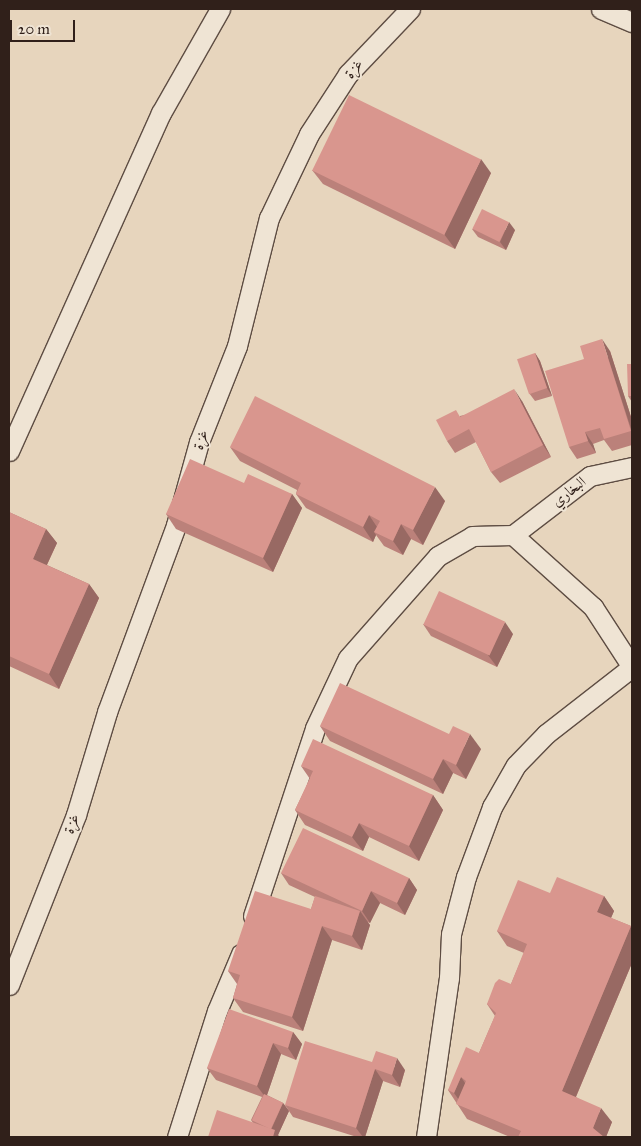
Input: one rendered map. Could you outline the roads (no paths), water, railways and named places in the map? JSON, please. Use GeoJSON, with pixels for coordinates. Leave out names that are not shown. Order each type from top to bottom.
{"type":"FeatureCollection","features":[{"type":"Feature","properties":{"kind":"street"},"geometry":{"type":"LineString","coordinates":[[9,451],[161,113],[220,9]]}},
{"type":"Feature","properties":{"kind":"street","name":"غزة"},"geometry":{"type":"LineString","coordinates":[[9,985],[76,815],[107,712],[176,525],[199,442],[237,346],[269,218],[309,134],[348,74],[410,9]]}},
{"type":"Feature","properties":{"kind":"street"},"geometry":{"type":"LineString","coordinates":[[601,9],[632,22]]}},
{"type":"Feature","properties":{"kind":"street","name":"البخاري"},"geometry":{"type":"LineString","coordinates":[[513,535],[590,476],[632,467]]}},
{"type":"Feature","properties":{"kind":"street"},"geometry":{"type":"LineString","coordinates":[[177,1137],[217,1011],[236,969],[288,817],[315,728],[348,658],[438,556],[472,536],[513,535],[593,607],[632,667],[546,734],[516,764],[492,806],[466,877],[451,934],[449,978],[426,1137]]}}]}
